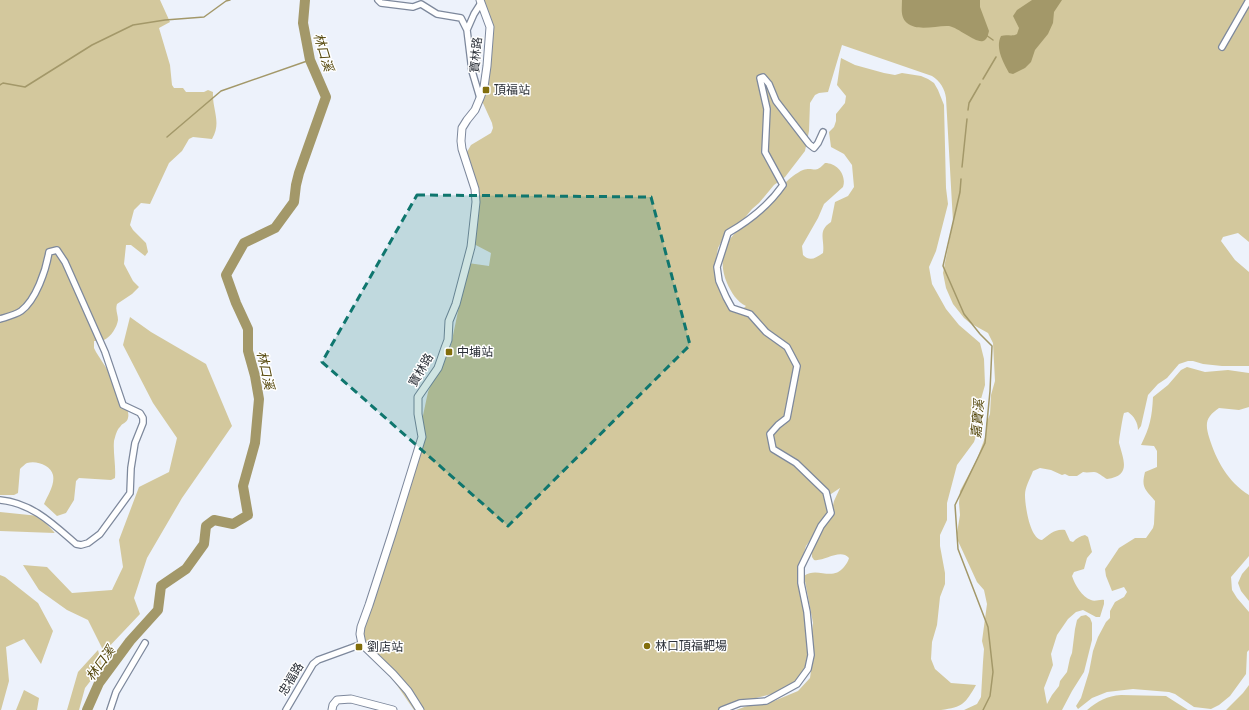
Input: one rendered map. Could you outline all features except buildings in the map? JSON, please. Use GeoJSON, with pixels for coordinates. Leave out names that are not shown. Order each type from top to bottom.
{"type":"FeatureCollection","features":[{"type":"Feature","properties":{"kind":"main road","name":"寶林路"},"geometry":{"type":"LineString","coordinates":[[362,644],[360,627],[369,605],[422,437],[418,414],[418,397],[438,368],[446,348],[449,321],[456,304],[470,252],[476,202],[475,189],[462,149],[461,141],[462,128],[475,110],[484,88],[490,28],[481,2]]}},
{"type":"Feature","properties":{"kind":"main road"},"geometry":{"type":"LineString","coordinates":[[362,644],[408,691],[420,710]]}},
{"type":"Feature","properties":{"kind":"main road"},"geometry":{"type":"LineString","coordinates":[[332,710],[332,706],[337,700],[351,699],[393,710]]}},
{"type":"Feature","properties":{"kind":"street"},"geometry":{"type":"LineString","coordinates":[[378,0],[381,3],[413,7],[421,4],[437,14],[461,18],[467,30],[472,71],[480,98]]}},
{"type":"Feature","properties":{"kind":"street"},"geometry":{"type":"LineString","coordinates":[[1222,47],[1249,0]]}},
{"type":"Feature","properties":{"kind":"street"},"geometry":{"type":"LineString","coordinates":[[467,30],[481,2]]}},
{"type":"Feature","properties":{"kind":"street"},"geometry":{"type":"LineString","coordinates":[[722,710],[740,703],[766,701],[797,684],[808,669],[811,655],[807,612],[800,583],[801,567],[821,526],[831,513],[826,492],[796,463],[773,448],[770,434],[778,424],[787,418],[797,366],[787,346],[766,332],[750,314],[732,308],[719,281],[717,266],[728,233],[746,222],[776,194],[783,185],[766,152],[767,109],[760,78],[763,77],[769,84],[776,101],[809,144],[814,148],[823,132]]}},
{"type":"Feature","properties":{"kind":"street"},"geometry":{"type":"LineString","coordinates":[[0,319],[21,311],[32,299],[46,270],[49,252],[57,250],[65,262],[105,352],[123,405],[140,413],[143,418],[143,423],[135,443],[131,468],[130,493],[100,534],[88,543],[81,545],[76,544],[44,517],[28,507],[10,501],[0,500]]}},
{"type":"Feature","properties":{"kind":"street"},"geometry":{"type":"LineString","coordinates":[[110,710],[116,692],[145,643]]}},
{"type":"Feature","properties":{"kind":"street","name":"忠福路"},"geometry":{"type":"LineString","coordinates":[[286,710],[313,664],[318,660],[362,644]]}},
{"type":"Feature","properties":{"kind":"highlighted area"},"geometry":{"type":"Polygon","coordinates":[[[417,195],[651,197],[690,345],[508,526],[322,362],[417,195]]]}},
{"type":"Feature","properties":{"kind":"shaded area"},"geometry":{"type":"Polygon","coordinates":[[[0,0],[160,0],[170,22],[159,28],[170,65],[172,85],[174,88],[183,88],[186,92],[204,92],[208,90],[213,92],[216,116],[215,133],[212,139],[193,137],[189,139],[182,151],[169,163],[150,204],[141,203],[134,210],[130,225],[146,243],[148,252],[145,256],[131,245],[126,245],[124,264],[133,281],[139,287],[132,294],[117,304],[116,308],[118,320],[115,329],[107,339],[94,341],[94,348],[122,394],[128,412],[128,418],[126,422],[118,429],[114,441],[115,478],[111,480],[79,478],[76,481],[74,500],[66,513],[57,516],[44,504],[51,490],[53,475],[52,471],[43,464],[31,462],[25,464],[20,469],[18,493],[14,495],[0,495],[0,0]]]}},
{"type":"Feature","properties":{"kind":"shaded area"},"geometry":{"type":"Polygon","coordinates":[[[479,0],[1249,0],[1249,242],[1238,233],[1223,237],[1221,241],[1235,260],[1249,272],[1249,366],[1222,366],[1203,364],[1193,361],[1179,364],[1167,378],[1158,384],[1148,395],[1141,426],[1138,430],[1136,422],[1132,416],[1128,412],[1124,413],[1119,443],[1123,456],[1124,467],[1120,475],[1107,479],[1096,472],[1083,472],[1077,476],[1069,476],[1040,468],[1033,471],[1025,495],[1027,514],[1034,534],[1042,540],[1052,532],[1065,530],[1070,541],[1073,542],[1077,538],[1085,535],[1088,537],[1092,552],[1087,558],[1084,569],[1074,572],[1072,576],[1077,587],[1085,596],[1093,601],[1104,600],[1100,617],[1096,617],[1083,610],[1076,612],[1068,619],[1057,635],[1051,654],[1053,665],[1044,688],[1047,704],[1067,672],[1072,653],[1077,620],[1081,616],[1086,615],[1090,618],[1092,623],[1092,640],[1084,672],[1062,710],[964,710],[977,704],[981,697],[984,649],[982,641],[987,604],[984,590],[977,582],[958,541],[957,533],[960,515],[959,503],[960,491],[977,459],[986,435],[986,424],[990,414],[991,395],[995,381],[993,343],[988,333],[970,323],[953,304],[946,288],[943,273],[953,222],[946,98],[943,88],[932,76],[842,45],[828,92],[815,95],[810,103],[809,131],[805,151],[785,177],[774,185],[743,220],[725,235],[718,248],[715,266],[716,280],[722,297],[728,305],[736,310],[737,314],[746,306],[735,296],[729,286],[723,269],[723,256],[731,237],[756,215],[789,179],[802,170],[818,169],[825,163],[833,165],[840,170],[844,178],[843,187],[824,204],[802,246],[803,255],[811,259],[823,253],[822,236],[824,229],[831,222],[835,202],[848,196],[854,187],[852,165],[844,154],[831,147],[829,132],[834,127],[836,114],[845,103],[846,96],[837,85],[841,58],[855,65],[884,73],[895,75],[902,73],[921,76],[934,83],[944,105],[946,188],[948,204],[936,251],[929,267],[932,284],[946,309],[959,325],[980,343],[984,359],[985,385],[978,414],[976,436],[974,442],[957,465],[947,503],[947,520],[940,535],[945,584],[940,597],[937,625],[932,642],[931,659],[935,669],[951,683],[976,685],[963,704],[954,708],[941,710],[736,710],[750,705],[774,701],[798,691],[810,678],[813,649],[811,641],[813,623],[804,576],[814,572],[829,574],[835,573],[844,567],[848,561],[849,558],[841,554],[818,560],[814,560],[812,557],[812,546],[830,518],[834,501],[840,488],[828,496],[828,515],[806,546],[800,566],[805,606],[808,654],[806,672],[787,690],[752,699],[727,710],[414,710],[392,678],[368,654],[362,631],[367,611],[417,465],[425,434],[422,420],[428,392],[437,370],[448,354],[451,345],[468,263],[489,266],[491,253],[470,242],[474,218],[472,199],[473,189],[464,157],[471,145],[491,133],[493,128],[482,101],[488,30],[479,0]]]}},
{"type":"Feature","properties":{"kind":"shaded area"},"geometry":{"type":"Polygon","coordinates":[[[902,0],[980,0],[980,7],[989,31],[987,37],[983,41],[976,40],[949,26],[922,28],[911,26],[903,18],[902,0]]]}},
{"type":"Feature","properties":{"kind":"shaded area"},"geometry":{"type":"Polygon","coordinates":[[[1032,0],[1062,0],[1054,12],[1053,23],[1048,34],[1035,50],[1031,62],[1025,68],[1013,74],[1009,73],[1000,55],[999,41],[1001,36],[1017,34],[1019,28],[1013,16],[1017,10],[1032,0]]]}},
{"type":"Feature","properties":{"kind":"shaded area"},"geometry":{"type":"Polygon","coordinates":[[[130,317],[151,332],[206,364],[232,426],[182,498],[147,558],[134,598],[140,614],[104,652],[88,620],[67,610],[39,590],[23,565],[47,567],[72,593],[112,590],[123,567],[119,540],[139,487],[169,472],[177,438],[153,403],[123,345],[130,317]]]}},
{"type":"Feature","properties":{"kind":"shaded area"},"geometry":{"type":"Polygon","coordinates":[[[1187,367],[1205,372],[1228,370],[1249,373],[1249,407],[1239,410],[1219,408],[1207,421],[1208,434],[1219,462],[1235,484],[1249,495],[1249,556],[1231,577],[1232,590],[1249,612],[1249,650],[1247,652],[1246,674],[1230,696],[1219,705],[1211,709],[1194,707],[1175,694],[1169,692],[1133,689],[1107,692],[1092,698],[1078,709],[1076,706],[1081,698],[1098,637],[1106,622],[1110,618],[1110,611],[1115,602],[1124,597],[1127,592],[1124,587],[1112,591],[1105,569],[1119,548],[1135,538],[1146,538],[1154,524],[1155,501],[1146,491],[1143,482],[1145,472],[1157,467],[1157,451],[1154,446],[1141,445],[1147,433],[1150,422],[1153,397],[1168,385],[1181,370],[1187,367]]]}},
{"type":"Feature","properties":{"kind":"shaded area"},"geometry":{"type":"Polygon","coordinates":[[[0,512],[39,516],[55,533],[0,531],[0,512]]]}},
{"type":"Feature","properties":{"kind":"shaded area"},"geometry":{"type":"Polygon","coordinates":[[[1249,566],[1249,601],[1241,591],[1238,583],[1242,574],[1249,566]]]}},
{"type":"Feature","properties":{"kind":"shaded area"},"geometry":{"type":"Polygon","coordinates":[[[0,575],[5,577],[38,603],[53,631],[41,664],[24,639],[6,647],[9,681],[1,710],[0,710],[0,575]]]}},
{"type":"Feature","properties":{"kind":"shaded area"},"geometry":{"type":"Polygon","coordinates":[[[98,650],[102,666],[85,688],[79,710],[67,710],[78,672],[98,650]]]}},
{"type":"Feature","properties":{"kind":"shaded area"},"geometry":{"type":"Polygon","coordinates":[[[1249,685],[1249,710],[1226,710],[1243,693],[1249,685]]]}},
{"type":"Feature","properties":{"kind":"shaded area"},"geometry":{"type":"Polygon","coordinates":[[[24,690],[39,698],[37,710],[16,710],[24,690]]]}},
{"type":"Feature","properties":{"kind":"shaded area"},"geometry":{"type":"Polygon","coordinates":[[[1111,696],[1166,696],[1188,710],[1087,710],[1111,696]]]}},
{"type":"Feature","properties":{"kind":"waterway"},"geometry":{"type":"LineString","coordinates":[[0,85],[3,83],[25,87],[92,45],[133,25],[165,20],[204,17],[226,1],[230,0]]}},
{"type":"Feature","properties":{"kind":"waterway","name":"林口溪"},"geometry":{"type":"LineString","coordinates":[[87,710],[99,683],[130,641],[158,610],[161,586],[186,569],[204,544],[206,526],[214,520],[233,524],[248,515],[243,486],[255,443],[259,399],[255,376],[248,351],[248,329],[236,303],[226,275],[244,243],[275,228],[294,202],[299,173],[326,97],[310,60],[303,23],[305,0]]}},
{"type":"Feature","properties":{"kind":"waterway","name":"嘉寶溪"},"geometry":{"type":"LineString","coordinates":[[986,35],[993,40]]}},
{"type":"Feature","properties":{"kind":"waterway","name":"嘉寶溪"},"geometry":{"type":"LineString","coordinates":[[983,79],[996,57]]}},
{"type":"Feature","properties":{"kind":"waterway"},"geometry":{"type":"LineString","coordinates":[[167,137],[221,91],[310,60]]}},
{"type":"Feature","properties":{"kind":"waterway","name":"嘉寶溪"},"geometry":{"type":"LineString","coordinates":[[968,110],[969,103],[980,84]]}},
{"type":"Feature","properties":{"kind":"waterway","name":"嘉寶溪"},"geometry":{"type":"LineString","coordinates":[[962,167],[967,119]]}},
{"type":"Feature","properties":{"kind":"waterway","name":"嘉寶溪"},"geometry":{"type":"LineString","coordinates":[[961,179],[960,192],[943,266],[964,314],[992,346],[990,391],[985,443],[955,505],[958,549],[988,627],[993,672],[990,696],[983,710]]}},
{"type":"Feature","properties":{"kind":"place","name":"頂福站"},"geometry":{"type":"Point","coordinates":[486,90]}},
{"type":"Feature","properties":{"kind":"place","name":"中埔站"},"geometry":{"type":"Point","coordinates":[449,352]}},
{"type":"Feature","properties":{"kind":"place","name":"林口頂福靶場"},"geometry":{"type":"Point","coordinates":[647,646]}},
{"type":"Feature","properties":{"kind":"place","name":"劉店站"},"geometry":{"type":"Point","coordinates":[359,647]}}]}
